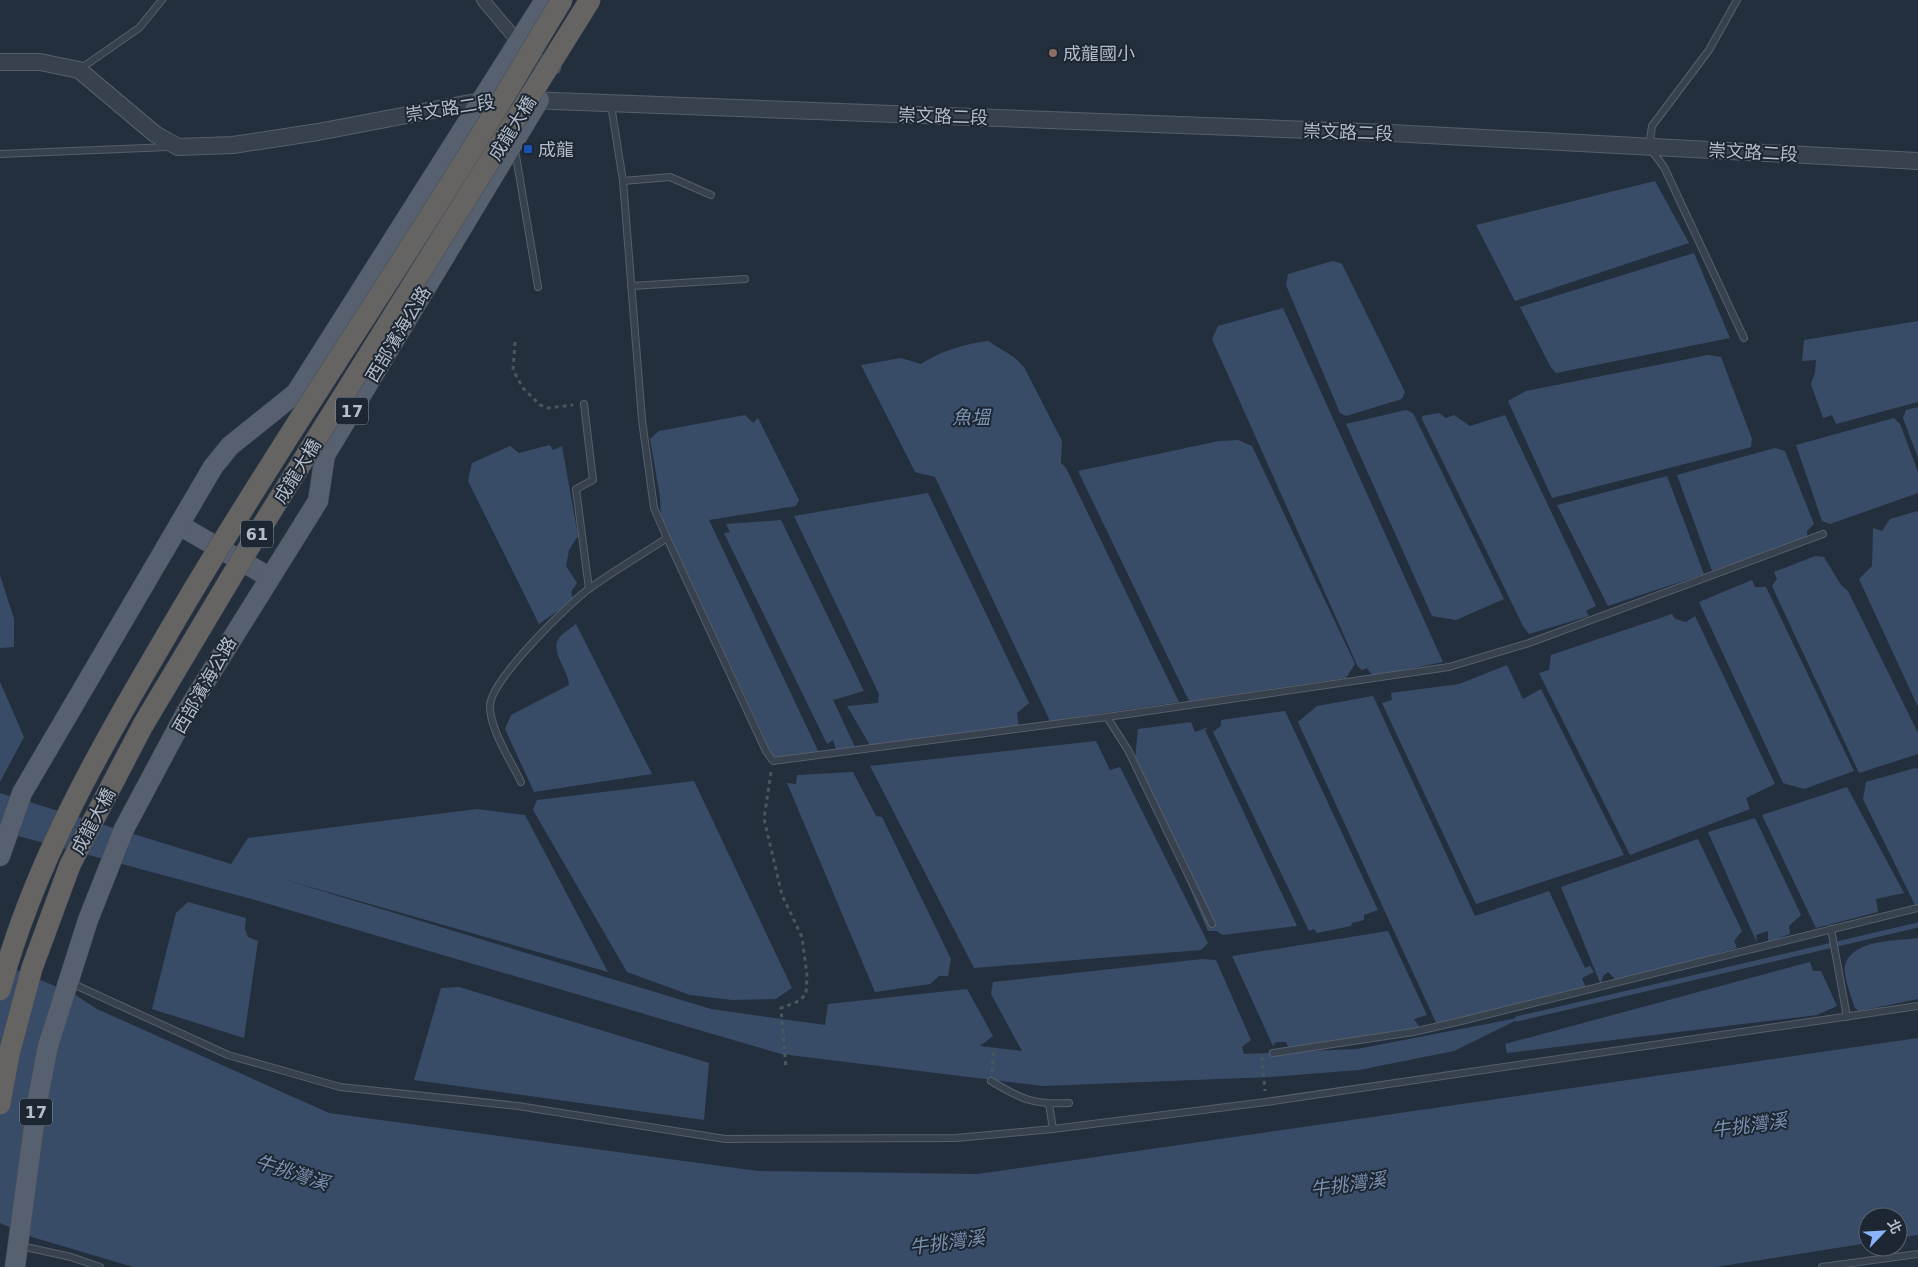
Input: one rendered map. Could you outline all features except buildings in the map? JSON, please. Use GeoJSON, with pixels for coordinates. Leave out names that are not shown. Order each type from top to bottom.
{"type":"FeatureCollection","features":[{"type":"Feature","properties":{"kind":"highway","name":"成龍大橋"},"geometry":{"type":"LineString","coordinates":[[0,990],[8,960],[47,854],[121,713],[233,523],[462,166],[562,0]]}},
{"type":"Feature","properties":{"kind":"highway","name":"成龍大橋"},"geometry":{"type":"LineString","coordinates":[[0,1104],[9,1054],[32,968],[70,865],[138,734],[254,539],[590,0]]}},
{"type":"Feature","properties":{"kind":"main road"},"geometry":{"type":"LineString","coordinates":[[3,848],[22,794],[213,467],[230,446],[296,393],[519,45],[545,0]]}},
{"type":"Feature","properties":{"kind":"main road","name":"西部濱海公路"},"geometry":{"type":"LineString","coordinates":[[67,981],[124,829],[187,711],[318,501],[325,455],[599,0]]}},
{"type":"Feature","properties":{"kind":"main road"},"geometry":{"type":"LineString","coordinates":[[179,525],[269,577]]}},
{"type":"Feature","properties":{"kind":"main road","name":"17"},"geometry":{"type":"LineString","coordinates":[[15,1267],[37,1103],[48,1046],[67,981]]}},
{"type":"Feature","properties":{"kind":"street"},"geometry":{"type":"LineString","coordinates":[[483,0],[531,57],[556,69]]}},
{"type":"Feature","properties":{"kind":"street"},"geometry":{"type":"LineString","coordinates":[[0,62],[40,62],[79,70],[155,134],[178,147]]}},
{"type":"Feature","properties":{"kind":"street","name":"崇文路二段"},"geometry":{"type":"LineString","coordinates":[[178,147],[233,145],[309,134],[484,99],[1390,133],[1918,161]]}},
{"type":"Feature","properties":{"kind":"lane"},"geometry":{"type":"LineString","coordinates":[[79,70],[139,28],[162,0]]}},
{"type":"Feature","properties":{"kind":"lane"},"geometry":{"type":"LineString","coordinates":[[1738,0],[1709,50],[1652,126],[1649,147],[1664,167],[1744,338]]}},
{"type":"Feature","properties":{"kind":"lane"},"geometry":{"type":"LineString","coordinates":[[611,103],[623,181],[642,420],[654,508],[666,538],[766,752],[773,761],[1107,717],[1450,667],[1529,643],[1823,534]]}},
{"type":"Feature","properties":{"kind":"lane"},"geometry":{"type":"LineString","coordinates":[[514,144],[538,287]]}},
{"type":"Feature","properties":{"kind":"lane"},"geometry":{"type":"LineString","coordinates":[[0,154],[178,147]]}},
{"type":"Feature","properties":{"kind":"lane"},"geometry":{"type":"LineString","coordinates":[[623,181],[670,177],[711,195]]}},
{"type":"Feature","properties":{"kind":"lane"},"geometry":{"type":"LineString","coordinates":[[632,286],[745,279]]}},
{"type":"Feature","properties":{"kind":"lane"},"geometry":{"type":"LineString","coordinates":[[584,404],[593,480],[576,490],[589,589]]}},
{"type":"Feature","properties":{"kind":"lane"},"geometry":{"type":"LineString","coordinates":[[521,782],[492,721],[490,703],[502,678],[540,636],[589,589],[666,538]]}},
{"type":"Feature","properties":{"kind":"lane"},"geometry":{"type":"LineString","coordinates":[[1107,717],[1128,750],[1212,924]]}},
{"type":"Feature","properties":{"kind":"lane"},"geometry":{"type":"LineString","coordinates":[[1274,1053],[1413,1032],[1918,908]]}},
{"type":"Feature","properties":{"kind":"lane"},"geometry":{"type":"LineString","coordinates":[[1831,929],[1831,938],[1847,1017]]}},
{"type":"Feature","properties":{"kind":"lane"},"geometry":{"type":"LineString","coordinates":[[67,981],[228,1055],[340,1087],[518,1106],[725,1139],[956,1138],[1052,1129],[1266,1102],[1918,1006]]}},
{"type":"Feature","properties":{"kind":"lane"},"geometry":{"type":"LineString","coordinates":[[991,1081],[1020,1099],[1049,1104],[1069,1103]]}},
{"type":"Feature","properties":{"kind":"lane"},"geometry":{"type":"LineString","coordinates":[[1049,1104],[1052,1129]]}},
{"type":"Feature","properties":{"kind":"lane"},"geometry":{"type":"LineString","coordinates":[[18,1245],[71,1257],[100,1267]]}},
{"type":"Feature","properties":{"kind":"lane"},"geometry":{"type":"LineString","coordinates":[[1822,1267],[1918,1254]]}},
{"type":"Feature","properties":{"kind":"path"},"geometry":{"type":"LineString","coordinates":[[515,342],[513,370],[523,388],[540,405],[548,408],[584,404]]}},
{"type":"Feature","properties":{"kind":"path"},"geometry":{"type":"LineString","coordinates":[[773,761],[764,819],[782,895],[802,937],[807,975],[806,994],[799,1001],[781,1008],[786,1068]]}},
{"type":"Feature","properties":{"kind":"path"},"geometry":{"type":"LineString","coordinates":[[991,1081],[994,1050]]}},
{"type":"Feature","properties":{"kind":"path"},"geometry":{"type":"LineString","coordinates":[[1262,1054],[1266,1102]]}},
{"type":"Feature","properties":{"kind":"water"},"geometry":{"type":"Polygon","coordinates":[[[1655,181],[1689,243],[1515,301],[1476,225],[1655,181]]]}},
{"type":"Feature","properties":{"kind":"water"},"geometry":{"type":"Polygon","coordinates":[[[1694,253],[1730,338],[1556,373],[1550,366],[1520,307],[1694,253]]]}},
{"type":"Feature","properties":{"kind":"water"},"geometry":{"type":"Polygon","coordinates":[[[1333,261],[1342,264],[1405,392],[1402,399],[1346,416],[1340,413],[1286,285],[1288,274],[1333,261]]]}},
{"type":"Feature","properties":{"kind":"water"},"geometry":{"type":"Polygon","coordinates":[[[1283,308],[1443,662],[1373,676],[1367,668],[1362,670],[1358,667],[1212,339],[1218,326],[1283,308]]]}},
{"type":"Feature","properties":{"kind":"water"},"geometry":{"type":"Polygon","coordinates":[[[1918,321],[1918,402],[1836,424],[1832,415],[1823,418],[1811,384],[1815,373],[1816,360],[1802,361],[1804,340],[1918,321]]]}},
{"type":"Feature","properties":{"kind":"water","name":"魚塭"},"geometry":{"type":"Polygon","coordinates":[[[988,341],[1015,358],[1024,367],[1062,441],[1061,463],[1066,468],[1179,702],[1050,721],[935,477],[915,472],[861,365],[901,358],[921,364],[953,349],[988,341]]]}},
{"type":"Feature","properties":{"kind":"water"},"geometry":{"type":"Polygon","coordinates":[[[1708,355],[1721,357],[1752,439],[1751,447],[1552,498],[1508,401],[1526,391],[1708,355]]]}},
{"type":"Feature","properties":{"kind":"water"},"geometry":{"type":"Polygon","coordinates":[[[1918,407],[1918,458],[1903,418],[1906,410],[1918,407]]]}},
{"type":"Feature","properties":{"kind":"water"},"geometry":{"type":"Polygon","coordinates":[[[1406,410],[1413,413],[1504,599],[1456,620],[1432,616],[1346,424],[1406,410]]]}},
{"type":"Feature","properties":{"kind":"water"},"geometry":{"type":"Polygon","coordinates":[[[1439,413],[1446,418],[1454,415],[1470,426],[1505,415],[1596,606],[1586,611],[1589,616],[1529,634],[1523,626],[1422,419],[1422,416],[1439,413]]]}},
{"type":"Feature","properties":{"kind":"water"},"geometry":{"type":"Polygon","coordinates":[[[745,415],[753,423],[758,418],[799,500],[796,506],[709,520],[819,753],[775,761],[661,516],[660,497],[650,439],[659,431],[745,415]]]}},
{"type":"Feature","properties":{"kind":"water"},"geometry":{"type":"Polygon","coordinates":[[[1894,418],[1900,424],[1918,472],[1918,493],[1830,524],[1822,521],[1796,445],[1894,418]]]}},
{"type":"Feature","properties":{"kind":"water"},"geometry":{"type":"Polygon","coordinates":[[[1238,440],[1252,446],[1355,664],[1346,678],[1189,701],[1078,471],[1219,441],[1238,440]]]}},
{"type":"Feature","properties":{"kind":"water"},"geometry":{"type":"Polygon","coordinates":[[[550,445],[553,450],[562,446],[578,536],[569,550],[566,566],[577,583],[571,592],[573,600],[539,624],[468,481],[472,463],[510,446],[519,453],[550,445]]]}},
{"type":"Feature","properties":{"kind":"water"},"geometry":{"type":"Polygon","coordinates":[[[1775,448],[1785,451],[1814,524],[1807,531],[1807,537],[1712,571],[1677,475],[1775,448]]]}},
{"type":"Feature","properties":{"kind":"water"},"geometry":{"type":"Polygon","coordinates":[[[1667,476],[1704,574],[1608,606],[1557,505],[1667,476]]]}},
{"type":"Feature","properties":{"kind":"water"},"geometry":{"type":"Polygon","coordinates":[[[928,493],[1029,703],[1017,713],[1019,728],[871,747],[847,706],[878,703],[879,694],[794,516],[928,493]]]}},
{"type":"Feature","properties":{"kind":"water"},"geometry":{"type":"Polygon","coordinates":[[[1918,511],[1918,707],[1859,579],[1872,566],[1873,528],[1882,531],[1890,519],[1918,511]]]}},
{"type":"Feature","properties":{"kind":"water"},"geometry":{"type":"Polygon","coordinates":[[[781,520],[864,691],[833,700],[855,747],[837,752],[833,740],[827,744],[724,533],[730,532],[726,524],[781,520]]]}},
{"type":"Feature","properties":{"kind":"water"},"geometry":{"type":"Polygon","coordinates":[[[1815,556],[1824,557],[1841,585],[1848,591],[1918,733],[1918,754],[1859,773],[1772,586],[1777,579],[1774,572],[1815,556]]]}},
{"type":"Feature","properties":{"kind":"water"},"geometry":{"type":"Polygon","coordinates":[[[0,575],[14,619],[14,647],[0,648],[0,575]]]}},
{"type":"Feature","properties":{"kind":"water"},"geometry":{"type":"Polygon","coordinates":[[[1752,580],[1755,587],[1766,587],[1854,771],[1804,789],[1783,783],[1699,602],[1752,580]]]}},
{"type":"Feature","properties":{"kind":"water"},"geometry":{"type":"Polygon","coordinates":[[[1672,614],[1675,619],[1686,622],[1695,616],[1775,784],[1746,798],[1750,809],[1630,855],[1539,673],[1549,670],[1551,655],[1672,614]]]}},
{"type":"Feature","properties":{"kind":"water"},"geometry":{"type":"Polygon","coordinates":[[[576,624],[652,774],[534,792],[505,729],[511,715],[569,685],[556,645],[561,636],[576,624]]]}},
{"type":"Feature","properties":{"kind":"water"},"geometry":{"type":"Polygon","coordinates":[[[1507,665],[1523,699],[1541,689],[1624,855],[1476,904],[1382,703],[1392,700],[1391,693],[1459,684],[1507,665]]]}},
{"type":"Feature","properties":{"kind":"water"},"geometry":{"type":"Polygon","coordinates":[[[0,682],[24,737],[0,782],[0,682]]]}},
{"type":"Feature","properties":{"kind":"water"},"geometry":{"type":"Polygon","coordinates":[[[1373,696],[1475,916],[1549,891],[1585,968],[1590,966],[1594,972],[1582,978],[1586,988],[1438,1027],[1298,722],[1317,706],[1373,696]]]}},
{"type":"Feature","properties":{"kind":"water"},"geometry":{"type":"Polygon","coordinates":[[[1285,711],[1378,910],[1364,915],[1364,920],[1352,923],[1351,926],[1317,933],[1314,929],[1309,931],[1213,732],[1221,726],[1221,720],[1285,711]]]}},
{"type":"Feature","properties":{"kind":"water"},"geometry":{"type":"Polygon","coordinates":[[[1191,722],[1195,732],[1209,727],[1205,730],[1297,926],[1222,935],[1217,931],[1208,931],[1135,759],[1138,729],[1191,722]]]}},
{"type":"Feature","properties":{"kind":"water"},"geometry":{"type":"Polygon","coordinates":[[[1096,741],[1110,770],[1120,767],[1208,943],[1201,950],[974,968],[870,766],[1096,741]]]}},
{"type":"Feature","properties":{"kind":"water"},"geometry":{"type":"Polygon","coordinates":[[[1915,768],[1918,769],[1918,905],[1915,905],[1863,799],[1866,782],[1915,768]]]}},
{"type":"Feature","properties":{"kind":"water"},"geometry":{"type":"Polygon","coordinates":[[[853,772],[876,816],[882,817],[951,959],[948,976],[939,976],[930,984],[875,992],[787,783],[796,784],[797,775],[853,772]]]}},
{"type":"Feature","properties":{"kind":"water"},"geometry":{"type":"Polygon","coordinates":[[[694,781],[792,988],[776,999],[732,1000],[690,995],[627,972],[533,810],[537,800],[694,781]]]}},
{"type":"Feature","properties":{"kind":"water"},"geometry":{"type":"Polygon","coordinates":[[[1847,787],[1904,893],[1876,899],[1878,912],[1816,928],[1762,815],[1847,787]]]}},
{"type":"Feature","properties":{"kind":"water"},"geometry":{"type":"Polygon","coordinates":[[[0,793],[231,864],[248,838],[477,809],[525,815],[608,972],[279,878],[711,1009],[825,1025],[828,1004],[967,989],[993,1036],[980,1046],[1022,1051],[991,994],[993,982],[1202,959],[1216,960],[1251,1040],[1242,1047],[1244,1054],[1357,1049],[1523,1017],[1454,1051],[1359,1070],[1270,1077],[1043,1086],[781,1054],[262,902],[0,831],[0,793]]]}},
{"type":"Feature","properties":{"kind":"water"},"geometry":{"type":"Polygon","coordinates":[[[1755,818],[1801,915],[1789,926],[1790,934],[1768,942],[1768,931],[1756,935],[1757,943],[1708,832],[1755,818]]]}},
{"type":"Feature","properties":{"kind":"water"},"geometry":{"type":"Polygon","coordinates":[[[1698,839],[1742,931],[1734,941],[1737,948],[1618,982],[1608,972],[1603,976],[1601,985],[1561,887],[1698,839]]]}},
{"type":"Feature","properties":{"kind":"water"},"geometry":{"type":"Polygon","coordinates":[[[188,902],[246,918],[245,929],[248,937],[258,941],[244,1038],[152,1009],[176,913],[188,902]]]}},
{"type":"Feature","properties":{"kind":"water"},"geometry":{"type":"Polygon","coordinates":[[[1388,931],[1427,1015],[1414,1019],[1420,1028],[1289,1049],[1286,1042],[1276,1042],[1273,1046],[1232,956],[1388,931]]]}},
{"type":"Feature","properties":{"kind":"water"},"geometry":{"type":"Polygon","coordinates":[[[1918,938],[1918,999],[1859,1011],[1855,1008],[1845,975],[1845,966],[1849,957],[1865,946],[1887,941],[1918,938]]]}},
{"type":"Feature","properties":{"kind":"water"},"geometry":{"type":"Polygon","coordinates":[[[1810,962],[1813,971],[1821,971],[1837,1006],[1817,1015],[1507,1053],[1505,1044],[1810,962]]]}},
{"type":"Feature","properties":{"kind":"water","name":"牛挑灣溪"},"geometry":{"type":"Polygon","coordinates":[[[0,963],[74,994],[97,1009],[329,1113],[758,1171],[978,1174],[1918,1038],[1918,1235],[1908,1236],[1908,1207],[1858,1207],[1858,1245],[1716,1267],[133,1267],[32,1237],[0,1223],[0,963]]]}},
{"type":"Feature","properties":{"kind":"water"},"geometry":{"type":"Polygon","coordinates":[[[459,987],[709,1063],[704,1120],[414,1080],[441,988],[459,987]]]}},
{"type":"Feature","properties":{"kind":"waterway"},"geometry":{"type":"LineString","coordinates":[[1517,1019],[1918,925]]}},
{"type":"Feature","properties":{"kind":"place","name":"成龍國小"},"geometry":{"type":"Point","coordinates":[1053,53]}},
{"type":"Feature","properties":{"kind":"place","name":"成龍"},"geometry":{"type":"Point","coordinates":[528,149]}}]}
